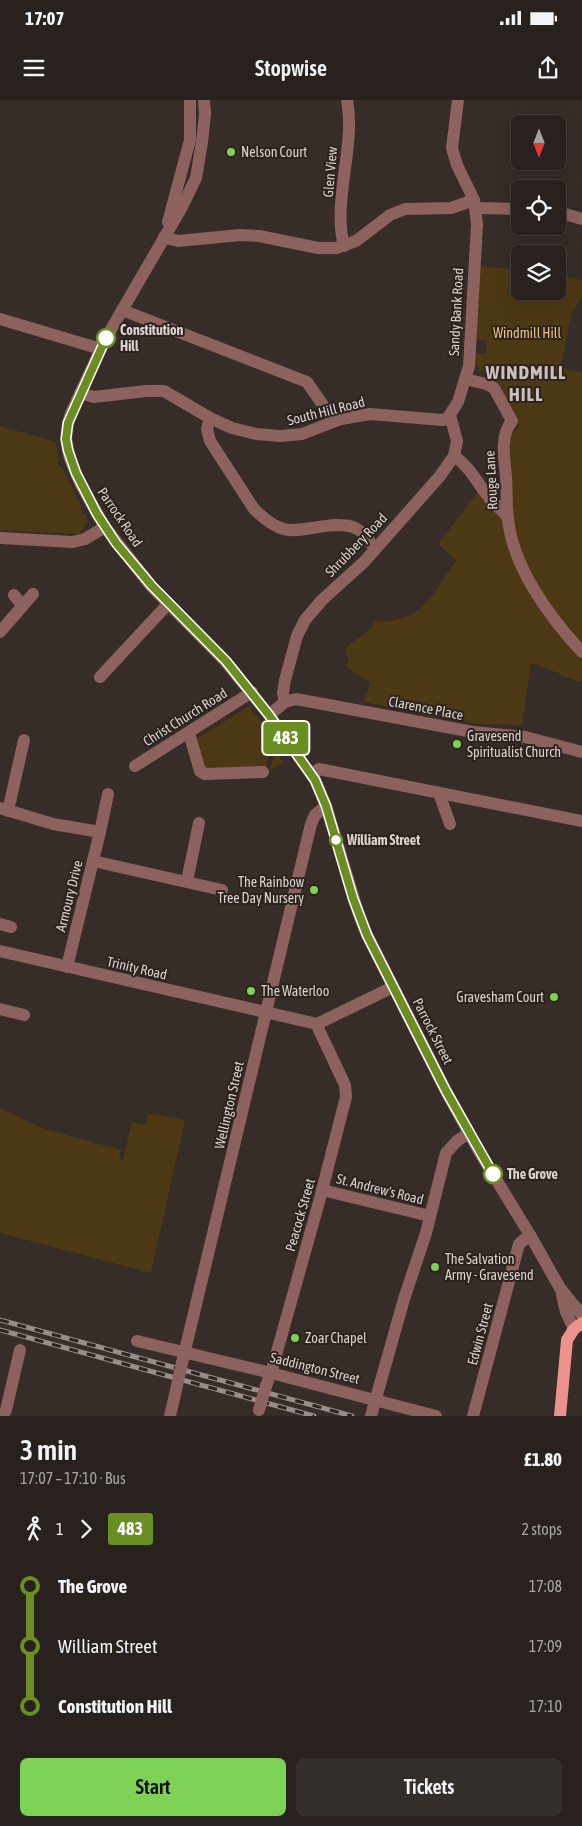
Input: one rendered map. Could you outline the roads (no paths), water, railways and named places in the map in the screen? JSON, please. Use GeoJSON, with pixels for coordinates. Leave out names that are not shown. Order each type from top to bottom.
{"type":"FeatureCollection","features":[{"type":"Feature","properties":{"kind":"main road","name":"Parrock Street"},"geometry":{"type":"LineString","coordinates":[[560,1416],[566,1346],[578,1326]]}},
{"type":"Feature","properties":{"kind":"street","name":"Parrock Road"},"geometry":{"type":"LineString","coordinates":[[164,237],[190,140],[190,100]]}},
{"type":"Feature","properties":{"kind":"street","name":"Parrock Road"},"geometry":{"type":"LineString","coordinates":[[204,100],[205,114],[196,178],[182,207],[101,349],[68,423],[66,439],[78,479],[105,527],[142,575],[168,604],[226,661],[252,692],[312,774]]}},
{"type":"Feature","properties":{"kind":"street","name":"Glen View"},"geometry":{"type":"LineString","coordinates":[[344,246],[340,221],[347,151],[347,100]]}},
{"type":"Feature","properties":{"kind":"street"},"geometry":{"type":"LineString","coordinates":[[458,100],[452,137],[453,152],[475,204]]}},
{"type":"Feature","properties":{"kind":"street"},"geometry":{"type":"LineString","coordinates":[[164,237],[178,241],[245,235],[259,236],[327,249],[356,242],[390,215],[405,209],[451,208],[475,204],[511,208]]}},
{"type":"Feature","properties":{"kind":"street","name":"Sandy Bank Road"},"geometry":{"type":"LineString","coordinates":[[450,415],[458,402],[469,357],[475,204]]}},
{"type":"Feature","properties":{"kind":"street"},"geometry":{"type":"LineString","coordinates":[[566,214],[582,219]]}},
{"type":"Feature","properties":{"kind":"street"},"geometry":{"type":"LineString","coordinates":[[122,310],[306,382],[334,421]]}},
{"type":"Feature","properties":{"kind":"street"},"geometry":{"type":"LineString","coordinates":[[0,319],[101,349]]}},
{"type":"Feature","properties":{"kind":"street","name":"Rouge Lane"},"geometry":{"type":"LineString","coordinates":[[465,379],[494,388],[512,421],[506,429],[504,446],[508,518],[513,541],[521,566],[530,583],[571,640],[582,652]]}},
{"type":"Feature","properties":{"kind":"street","name":"South Hill Road"},"geometry":{"type":"LineString","coordinates":[[80,393],[94,397],[154,390],[164,391],[210,418],[236,429],[256,434],[280,436],[302,434],[334,421],[376,414],[442,420],[447,419],[450,415]]}},
{"type":"Feature","properties":{"kind":"street"},"geometry":{"type":"LineString","coordinates":[[450,415],[457,441],[454,456]]}},
{"type":"Feature","properties":{"kind":"street"},"geometry":{"type":"LineString","coordinates":[[210,418],[206,429],[212,444],[254,509],[264,519],[278,527],[299,531],[332,526],[352,527],[363,533],[375,549]]}},
{"type":"Feature","properties":{"kind":"street","name":"Rouge Lane"},"geometry":{"type":"LineString","coordinates":[[454,456],[462,461],[508,518]]}},
{"type":"Feature","properties":{"kind":"street","name":"Shrubbery Road"},"geometry":{"type":"LineString","coordinates":[[285,702],[283,693],[285,683],[301,627],[322,600],[375,549],[440,476],[454,456]]}},
{"type":"Feature","properties":{"kind":"street"},"geometry":{"type":"LineString","coordinates":[[0,538],[73,542],[85,539],[105,527]]}},
{"type":"Feature","properties":{"kind":"street"},"geometry":{"type":"LineString","coordinates":[[0,632],[18,600],[33,594]]}},
{"type":"Feature","properties":{"kind":"street"},"geometry":{"type":"LineString","coordinates":[[102,672],[168,604]]}},
{"type":"Feature","properties":{"kind":"street","name":"Christ Church Road"},"geometry":{"type":"LineString","coordinates":[[135,766],[252,692]]}},
{"type":"Feature","properties":{"kind":"street","name":"Clarence Place"},"geometry":{"type":"LineString","coordinates":[[285,702],[297,700],[473,732],[525,737],[582,752]]}},
{"type":"Feature","properties":{"kind":"street"},"geometry":{"type":"LineString","coordinates":[[269,715],[285,702]]}},
{"type":"Feature","properties":{"kind":"street"},"geometry":{"type":"LineString","coordinates":[[189,733],[200,771],[205,774],[262,772]]}},
{"type":"Feature","properties":{"kind":"street"},"geometry":{"type":"LineString","coordinates":[[24,740],[4,810],[53,824],[100,832]]}},
{"type":"Feature","properties":{"kind":"street"},"geometry":{"type":"LineString","coordinates":[[312,774],[319,769],[582,821]]}},
{"type":"Feature","properties":{"kind":"street","name":"Parrock Street"},"geometry":{"type":"LineString","coordinates":[[312,774],[326,806],[358,912],[367,935],[469,1133],[560,1288],[582,1315]]}},
{"type":"Feature","properties":{"kind":"street"},"geometry":{"type":"LineString","coordinates":[[439,793],[450,824]]}},
{"type":"Feature","properties":{"kind":"street","name":"Armoury Drive"},"geometry":{"type":"LineString","coordinates":[[68,967],[108,794]]}},
{"type":"Feature","properties":{"kind":"street","name":"Wellington Street"},"geometry":{"type":"LineString","coordinates":[[170,1416],[311,824],[315,815],[326,806]]}},
{"type":"Feature","properties":{"kind":"street"},"geometry":{"type":"LineString","coordinates":[[187,882],[199,823]]}},
{"type":"Feature","properties":{"kind":"street"},"geometry":{"type":"LineString","coordinates":[[93,861],[222,890]]}},
{"type":"Feature","properties":{"kind":"street","name":"Trinity Road"},"geometry":{"type":"LineString","coordinates":[[0,952],[317,1024]]}},
{"type":"Feature","properties":{"kind":"street"},"geometry":{"type":"LineString","coordinates":[[317,1024],[393,986]]}},
{"type":"Feature","properties":{"kind":"street"},"geometry":{"type":"LineString","coordinates":[[0,1010],[24,1015]]}},
{"type":"Feature","properties":{"kind":"street","name":"Peacock Street"},"geometry":{"type":"LineString","coordinates":[[258,1413],[322,1190],[338,1131],[346,1092],[317,1024]]}},
{"type":"Feature","properties":{"kind":"street"},"geometry":{"type":"LineString","coordinates":[[372,1415],[404,1299],[419,1257],[447,1152],[457,1141],[469,1133]]}},
{"type":"Feature","properties":{"kind":"street","name":"St. Andrew's Road"},"geometry":{"type":"LineString","coordinates":[[322,1190],[430,1216]]}},
{"type":"Feature","properties":{"kind":"street","name":"Edwin Street"},"geometry":{"type":"LineString","coordinates":[[473,1416],[519,1244],[530,1235]]}},
{"type":"Feature","properties":{"kind":"street","name":"Parrock Street"},"geometry":{"type":"LineString","coordinates":[[560,1288],[566,1312],[578,1326]]}},
{"type":"Feature","properties":{"kind":"street","name":"Saddington Street"},"geometry":{"type":"LineString","coordinates":[[137,1341],[184,1358],[271,1373],[436,1416]]}},
{"type":"Feature","properties":{"kind":"street"},"geometry":{"type":"LineString","coordinates":[[2,1416],[6,1410],[20,1350]]}},
{"type":"Feature","properties":{"kind":"railway"},"geometry":{"type":"LineString","coordinates":[[0,1320],[352,1416]]}},
{"type":"Feature","properties":{"kind":"railway"},"geometry":{"type":"LineString","coordinates":[[0,1330],[314,1416]]}},
{"type":"Feature","properties":{"kind":"place","name":"Nelson Court"},"geometry":{"type":"Point","coordinates":[231,152]}},
{"type":"Feature","properties":{"kind":"place","name":"Constitution Hill"},"geometry":{"type":"Point","coordinates":[106,338]}},
{"type":"Feature","properties":{"kind":"place","name":"Gravesend Spiritualist Church"},"geometry":{"type":"Point","coordinates":[457,744]}},
{"type":"Feature","properties":{"kind":"place","name":"William Street"},"geometry":{"type":"Point","coordinates":[336,840]}},
{"type":"Feature","properties":{"kind":"place","name":"The Rainbow Tree Day Nursery"},"geometry":{"type":"Point","coordinates":[314,890]}},
{"type":"Feature","properties":{"kind":"place","name":"The Waterloo"},"geometry":{"type":"Point","coordinates":[251,991]}},
{"type":"Feature","properties":{"kind":"place","name":"Gravesham Court"},"geometry":{"type":"Point","coordinates":[554,997]}},
{"type":"Feature","properties":{"kind":"place","name":"The Grove"},"geometry":{"type":"Point","coordinates":[493,1174]}},
{"type":"Feature","properties":{"kind":"place","name":"The Salvation Army - Gravesend"},"geometry":{"type":"Point","coordinates":[435,1267]}},
{"type":"Feature","properties":{"kind":"place","name":"Zoar Chapel"},"geometry":{"type":"Point","coordinates":[295,1338]}},
{"type":"Feature","properties":{"kind":"district","name":"WINDMILL HILL"},"geometry":{"type":"Point","coordinates":[526,383]}},
{"type":"Feature","properties":{"kind":"park label","name":"Windmill Hill"},"geometry":{"type":"Point","coordinates":[527,333]}}]}
